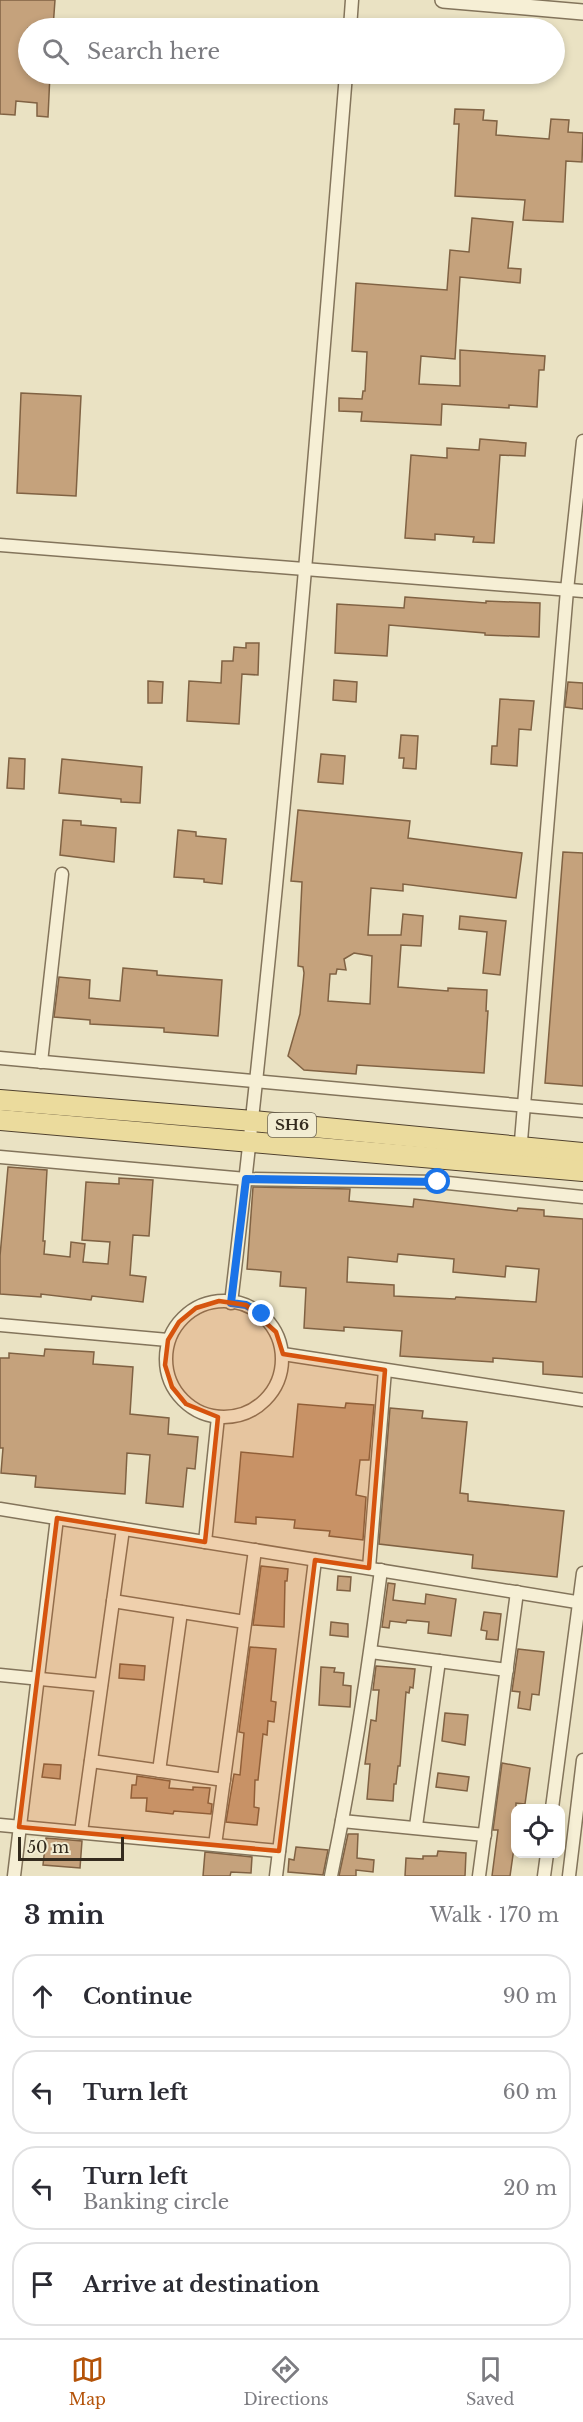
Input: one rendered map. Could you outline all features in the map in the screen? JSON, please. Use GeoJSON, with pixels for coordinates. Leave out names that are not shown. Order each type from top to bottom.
{"type":"FeatureCollection","features":[{"type":"Feature","properties":{"kind":"main road","name":"SH6"},"geometry":{"type":"LineString","coordinates":[[0,1100],[252,1121],[520,1157],[583,1172]]}},
{"type":"Feature","properties":{"kind":"main road","name":"SH6"},"geometry":{"type":"LineString","coordinates":[[0,1120],[250,1142],[520,1157],[583,1153]]}},
{"type":"Feature","properties":{"kind":"street"},"geometry":{"type":"LineString","coordinates":[[351,18],[352,0]]}},
{"type":"Feature","properties":{"kind":"street"},"geometry":{"type":"LineString","coordinates":[[443,0],[583,12]]}},
{"type":"Feature","properties":{"kind":"street"},"geometry":{"type":"LineString","coordinates":[[518,0],[583,6]]}},
{"type":"Feature","properties":{"kind":"street"},"geometry":{"type":"LineString","coordinates":[[231,1303],[250,1142],[306,569],[345,84]]}},
{"type":"Feature","properties":{"kind":"street"},"geometry":{"type":"LineString","coordinates":[[520,1157],[567,590],[583,441]]}},
{"type":"Feature","properties":{"kind":"street"},"geometry":{"type":"LineString","coordinates":[[0,545],[583,591]]}},
{"type":"Feature","properties":{"kind":"street"},"geometry":{"type":"LineString","coordinates":[[41,1062],[62,874]]}},
{"type":"Feature","properties":{"kind":"street"},"geometry":{"type":"LineString","coordinates":[[0,1058],[583,1111]]}},
{"type":"Feature","properties":{"kind":"street"},"geometry":{"type":"LineString","coordinates":[[0,1157],[246,1179],[438,1182],[583,1197]]}},
{"type":"Feature","properties":{"kind":"street"},"geometry":{"type":"LineString","coordinates":[[219,1301],[246,1305],[262,1314],[276,1332],[283,1354],[280,1378],[269,1397],[252,1411],[229,1418],[208,1416],[186,1404],[172,1387],[165,1365],[168,1340],[179,1322],[196,1308],[219,1301]]}},
{"type":"Feature","properties":{"kind":"street"},"geometry":{"type":"LineString","coordinates":[[0,1325],[168,1340]]}},
{"type":"Feature","properties":{"kind":"street"},"geometry":{"type":"LineString","coordinates":[[283,1354],[583,1400]]}},
{"type":"Feature","properties":{"kind":"street"},"geometry":{"type":"LineString","coordinates":[[331,1876],[371,1652],[385,1370]]}},
{"type":"Feature","properties":{"kind":"street"},"geometry":{"type":"LineString","coordinates":[[205,1542],[218,1417]]}},
{"type":"Feature","properties":{"kind":"street"},"geometry":{"type":"LineString","coordinates":[[0,1509],[581,1603]]}},
{"type":"Feature","properties":{"kind":"street"},"geometry":{"type":"LineString","coordinates":[[14,1876],[57,1518]]}},
{"type":"Feature","properties":{"kind":"street"},"geometry":{"type":"LineString","coordinates":[[81,1832],[123,1529]]}},
{"type":"Feature","properties":{"kind":"street"},"geometry":{"type":"LineString","coordinates":[[215,1845],[255,1550]]}},
{"type":"Feature","properties":{"kind":"street"},"geometry":{"type":"LineString","coordinates":[[276,1876],[315,1560]]}},
{"type":"Feature","properties":{"kind":"street"},"geometry":{"type":"LineString","coordinates":[[553,1804],[581,1603],[583,1573]]}},
{"type":"Feature","properties":{"kind":"street"},"geometry":{"type":"LineString","coordinates":[[479,1876],[517,1592]]}},
{"type":"Feature","properties":{"kind":"street"},"geometry":{"type":"LineString","coordinates":[[113,1601],[245,1622]]}},
{"type":"Feature","properties":{"kind":"street"},"geometry":{"type":"LineString","coordinates":[[159,1771],[181,1612]]}},
{"type":"Feature","properties":{"kind":"street"},"geometry":{"type":"LineString","coordinates":[[371,1652],[507,1670]]}},
{"type":"Feature","properties":{"kind":"street"},"geometry":{"type":"LineString","coordinates":[[416,1826],[439,1661]]}},
{"type":"Feature","properties":{"kind":"street"},"geometry":{"type":"LineString","coordinates":[[0,1676],[101,1685]]}},
{"type":"Feature","properties":{"kind":"street"},"geometry":{"type":"LineString","coordinates":[[569,1876],[583,1760]]}},
{"type":"Feature","properties":{"kind":"street"},"geometry":{"type":"LineString","coordinates":[[91,1761],[224,1780]]}},
{"type":"Feature","properties":{"kind":"street"},"geometry":{"type":"LineString","coordinates":[[342,1821],[416,1826],[485,1835]]}},
{"type":"Feature","properties":{"kind":"street"},"geometry":{"type":"LineString","coordinates":[[0,1825],[279,1851]]}},
{"type":"Feature","properties":{"kind":"street"},"geometry":{"type":"LineString","coordinates":[[544,1876],[546,1858]]}},
{"type":"Feature","properties":{"kind":"highlighted area"},"geometry":{"type":"Polygon","coordinates":[[[219,1301],[246,1305],[276,1332],[283,1354],[385,1370],[369,1568],[315,1560],[279,1851],[19,1827],[57,1518],[205,1542],[218,1417],[186,1404],[172,1387],[165,1365],[168,1340],[179,1322],[196,1308],[219,1301]]]}},
{"type":"Feature","properties":{"kind":"building"},"geometry":{"type":"Polygon","coordinates":[[[0,0],[55,0],[54,18],[18,18],[18,84],[50,84],[48,117],[37,116],[37,103],[16,101],[15,115],[0,114],[0,0]]]}},
{"type":"Feature","properties":{"kind":"building"},"geometry":{"type":"Polygon","coordinates":[[[455,109],[484,110],[483,120],[497,121],[496,135],[549,139],[551,119],[569,120],[568,132],[583,133],[582,162],[566,161],[563,222],[523,220],[525,200],[455,196],[459,124],[454,124],[455,109]]]}},
{"type":"Feature","properties":{"kind":"building"},"geometry":{"type":"Polygon","coordinates":[[[472,218],[513,222],[508,268],[521,269],[520,283],[460,277],[455,359],[421,356],[419,384],[460,386],[460,350],[545,356],[544,370],[539,370],[537,407],[509,405],[509,408],[442,404],[441,425],[361,421],[362,412],[339,411],[339,398],[362,399],[363,391],[365,391],[367,352],[352,351],[356,283],[447,290],[450,250],[469,252],[472,218]]]}},
{"type":"Feature","properties":{"kind":"building"},"geometry":{"type":"Polygon","coordinates":[[[21,393],[81,396],[76,496],[17,493],[21,393]]]}},
{"type":"Feature","properties":{"kind":"building"},"geometry":{"type":"Polygon","coordinates":[[[480,439],[526,443],[525,456],[500,455],[494,543],[473,542],[474,537],[435,534],[435,540],[405,538],[411,455],[447,458],[447,448],[479,450],[480,439]]]}},
{"type":"Feature","properties":{"kind":"building"},"geometry":{"type":"Polygon","coordinates":[[[405,597],[486,603],[486,601],[540,603],[539,637],[485,635],[485,633],[389,625],[387,656],[335,653],[337,604],[404,608],[405,597]]]}},
{"type":"Feature","properties":{"kind":"building"},"geometry":{"type":"Polygon","coordinates":[[[246,643],[259,643],[258,675],[242,674],[239,724],[187,721],[189,681],[221,683],[222,661],[233,661],[234,647],[246,648],[246,643]]]}},
{"type":"Feature","properties":{"kind":"building"},"geometry":{"type":"Polygon","coordinates":[[[334,680],[357,682],[356,702],[333,700],[334,680]]]}},
{"type":"Feature","properties":{"kind":"building"},"geometry":{"type":"Polygon","coordinates":[[[148,681],[163,682],[162,703],[148,703],[148,681]]]}},
{"type":"Feature","properties":{"kind":"building"},"geometry":{"type":"Polygon","coordinates":[[[568,682],[583,683],[583,709],[565,707],[568,682]]]}},
{"type":"Feature","properties":{"kind":"building"},"geometry":{"type":"Polygon","coordinates":[[[500,699],[534,701],[531,730],[519,729],[517,766],[491,764],[492,746],[497,746],[500,699]]]}},
{"type":"Feature","properties":{"kind":"building"},"geometry":{"type":"Polygon","coordinates":[[[401,735],[418,736],[416,769],[403,768],[404,758],[399,758],[401,735]]]}},
{"type":"Feature","properties":{"kind":"building"},"geometry":{"type":"Polygon","coordinates":[[[321,754],[345,756],[343,784],[318,782],[321,754]]]}},
{"type":"Feature","properties":{"kind":"building"},"geometry":{"type":"Polygon","coordinates":[[[9,758],[25,759],[24,789],[7,788],[9,758]]]}},
{"type":"Feature","properties":{"kind":"building"},"geometry":{"type":"Polygon","coordinates":[[[62,759],[142,767],[140,803],[59,793],[62,759]]]}},
{"type":"Feature","properties":{"kind":"building"},"geometry":{"type":"Polygon","coordinates":[[[298,810],[410,821],[408,838],[522,853],[516,898],[403,884],[403,891],[371,888],[368,935],[401,935],[403,914],[423,916],[421,946],[401,945],[398,987],[448,991],[448,988],[487,990],[484,1073],[357,1065],[356,1074],[304,1070],[288,1056],[300,1014],[304,973],[303,967],[298,966],[302,882],[291,881],[298,810]],[[354,953],[344,959],[346,970],[337,969],[336,974],[330,974],[328,1001],[370,1004],[372,956],[354,953]]]}},
{"type":"Feature","properties":{"kind":"building"},"geometry":{"type":"Polygon","coordinates":[[[63,820],[81,821],[81,825],[116,828],[114,862],[60,855],[63,820]]]}},
{"type":"Feature","properties":{"kind":"building"},"geometry":{"type":"Polygon","coordinates":[[[178,830],[196,832],[196,836],[226,839],[222,884],[204,882],[204,879],[174,877],[178,830]]]}},
{"type":"Feature","properties":{"kind":"building"},"geometry":{"type":"Polygon","coordinates":[[[563,852],[583,853],[583,1086],[545,1083],[563,852]]]}},
{"type":"Feature","properties":{"kind":"building"},"geometry":{"type":"Polygon","coordinates":[[[460,916],[506,921],[500,975],[483,973],[487,932],[459,929],[460,916]]]}},
{"type":"Feature","properties":{"kind":"building"},"geometry":{"type":"Polygon","coordinates":[[[123,968],[157,971],[157,975],[222,980],[218,1036],[164,1032],[164,1028],[90,1024],[90,1020],[54,1017],[59,977],[90,980],[89,998],[120,1001],[123,968]]]}},
{"type":"Feature","properties":{"kind":"building"},"geometry":{"type":"Polygon","coordinates":[[[8,1167],[47,1170],[44,1254],[70,1257],[71,1242],[85,1244],[83,1262],[108,1264],[110,1242],[82,1240],[86,1182],[119,1184],[119,1178],[153,1180],[149,1236],[133,1235],[130,1275],[146,1277],[143,1302],[92,1296],[91,1300],[41,1294],[41,1297],[0,1294],[0,1256],[8,1167]]]}},
{"type":"Feature","properties":{"kind":"building"},"geometry":{"type":"Polygon","coordinates":[[[253,1187],[350,1189],[349,1201],[413,1207],[414,1199],[517,1211],[518,1208],[544,1210],[544,1216],[583,1219],[583,1377],[543,1374],[543,1362],[493,1358],[493,1362],[400,1356],[402,1331],[344,1327],[344,1331],[304,1328],[306,1288],[280,1286],[281,1272],[247,1269],[253,1187]],[[398,1254],[397,1262],[348,1257],[347,1282],[394,1285],[394,1296],[536,1302],[539,1269],[506,1266],[505,1277],[453,1272],[454,1259],[398,1254]]]}},
{"type":"Feature","properties":{"kind":"building"},"geometry":{"type":"Polygon","coordinates":[[[45,1349],[94,1352],[93,1364],[133,1367],[130,1414],[169,1418],[168,1434],[198,1437],[195,1469],[187,1468],[183,1507],[146,1503],[150,1455],[127,1453],[125,1494],[35,1487],[36,1476],[1,1473],[3,1448],[0,1448],[0,1358],[9,1358],[9,1353],[44,1356],[45,1349]]]}},
{"type":"Feature","properties":{"kind":"building"},"geometry":{"type":"Polygon","coordinates":[[[346,1403],[374,1405],[369,1460],[360,1460],[356,1495],[366,1497],[363,1540],[329,1536],[330,1531],[294,1528],[295,1520],[256,1517],[256,1524],[235,1522],[241,1452],[293,1457],[298,1404],[345,1408],[346,1403]]]}},
{"type":"Feature","properties":{"kind":"building"},"geometry":{"type":"Polygon","coordinates":[[[390,1408],[423,1411],[422,1418],[467,1422],[460,1493],[468,1494],[468,1501],[564,1511],[557,1577],[472,1568],[473,1555],[379,1544],[390,1408]]]}},
{"type":"Feature","properties":{"kind":"building"},"geometry":{"type":"Polygon","coordinates":[[[261,1566],[288,1569],[287,1581],[285,1581],[284,1627],[253,1625],[261,1566]]]}},
{"type":"Feature","properties":{"kind":"building"},"geometry":{"type":"Polygon","coordinates":[[[338,1576],[351,1577],[350,1591],[337,1590],[338,1576]]]}},
{"type":"Feature","properties":{"kind":"building"},"geometry":{"type":"Polygon","coordinates":[[[388,1583],[395,1584],[393,1600],[425,1604],[426,1594],[456,1599],[451,1636],[428,1633],[429,1622],[390,1621],[389,1628],[382,1627],[388,1583]]]}},
{"type":"Feature","properties":{"kind":"building"},"geometry":{"type":"Polygon","coordinates":[[[484,1612],[501,1614],[498,1640],[486,1639],[487,1631],[481,1630],[484,1612]]]}},
{"type":"Feature","properties":{"kind":"building"},"geometry":{"type":"Polygon","coordinates":[[[331,1622],[348,1624],[348,1637],[330,1635],[331,1622]]]}},
{"type":"Feature","properties":{"kind":"building"},"geometry":{"type":"Polygon","coordinates":[[[250,1647],[276,1649],[271,1701],[276,1702],[274,1722],[268,1721],[267,1735],[263,1734],[258,1780],[255,1780],[254,1807],[259,1808],[257,1825],[226,1822],[234,1774],[240,1775],[244,1733],[239,1732],[250,1647]]]}},
{"type":"Feature","properties":{"kind":"building"},"geometry":{"type":"Polygon","coordinates":[[[518,1649],[544,1652],[539,1695],[532,1694],[530,1710],[518,1708],[520,1692],[512,1691],[518,1649]]]}},
{"type":"Feature","properties":{"kind":"building"},"geometry":{"type":"Polygon","coordinates":[[[120,1664],[145,1666],[144,1680],[119,1678],[120,1664]]]}},
{"type":"Feature","properties":{"kind":"building"},"geometry":{"type":"Polygon","coordinates":[[[376,1666],[415,1669],[413,1688],[410,1687],[409,1693],[406,1692],[400,1766],[398,1766],[396,1784],[394,1784],[393,1801],[367,1799],[370,1764],[365,1764],[371,1720],[376,1721],[379,1690],[373,1690],[376,1666]]]}},
{"type":"Feature","properties":{"kind":"building"},"geometry":{"type":"Polygon","coordinates":[[[321,1667],[335,1668],[334,1672],[344,1673],[343,1685],[351,1686],[350,1707],[319,1705],[321,1667]]]}},
{"type":"Feature","properties":{"kind":"building"},"geometry":{"type":"Polygon","coordinates":[[[445,1713],[468,1715],[465,1745],[442,1741],[445,1713]]]}},
{"type":"Feature","properties":{"kind":"building"},"geometry":{"type":"Polygon","coordinates":[[[502,1763],[530,1768],[525,1804],[511,1804],[513,1858],[510,1876],[492,1876],[498,1830],[493,1830],[502,1763]]]}},
{"type":"Feature","properties":{"kind":"building"},"geometry":{"type":"Polygon","coordinates":[[[44,1764],[61,1765],[60,1779],[42,1777],[44,1764]]]}},
{"type":"Feature","properties":{"kind":"building"},"geometry":{"type":"Polygon","coordinates":[[[438,1773],[469,1777],[467,1791],[436,1787],[438,1773]]]}},
{"type":"Feature","properties":{"kind":"building"},"geometry":{"type":"Polygon","coordinates":[[[137,1776],[170,1781],[169,1788],[193,1790],[193,1787],[210,1788],[208,1803],[212,1804],[211,1814],[146,1811],[147,1798],[131,1798],[132,1785],[136,1785],[137,1776]]]}},
{"type":"Feature","properties":{"kind":"building"},"geometry":{"type":"Polygon","coordinates":[[[348,1834],[358,1834],[357,1858],[374,1860],[373,1872],[356,1870],[356,1876],[339,1876],[348,1834]]]}},
{"type":"Feature","properties":{"kind":"building"},"geometry":{"type":"Polygon","coordinates":[[[46,1838],[82,1841],[80,1868],[43,1865],[46,1838]]]}},
{"type":"Feature","properties":{"kind":"building"},"geometry":{"type":"Polygon","coordinates":[[[296,1847],[328,1850],[323,1875],[288,1872],[289,1859],[294,1860],[296,1847]]]}},
{"type":"Feature","properties":{"kind":"building"},"geometry":{"type":"Polygon","coordinates":[[[438,1851],[466,1853],[465,1876],[405,1876],[406,1858],[423,1859],[423,1856],[437,1856],[438,1851]]]}},
{"type":"Feature","properties":{"kind":"building"},"geometry":{"type":"Polygon","coordinates":[[[205,1852],[252,1857],[251,1873],[231,1872],[230,1876],[203,1876],[205,1852]]]}},
{"type":"Feature","properties":{"kind":"route"},"geometry":{"type":"LineString","coordinates":[[262,1314],[246,1305],[231,1303],[246,1179],[438,1182]]}}]}
